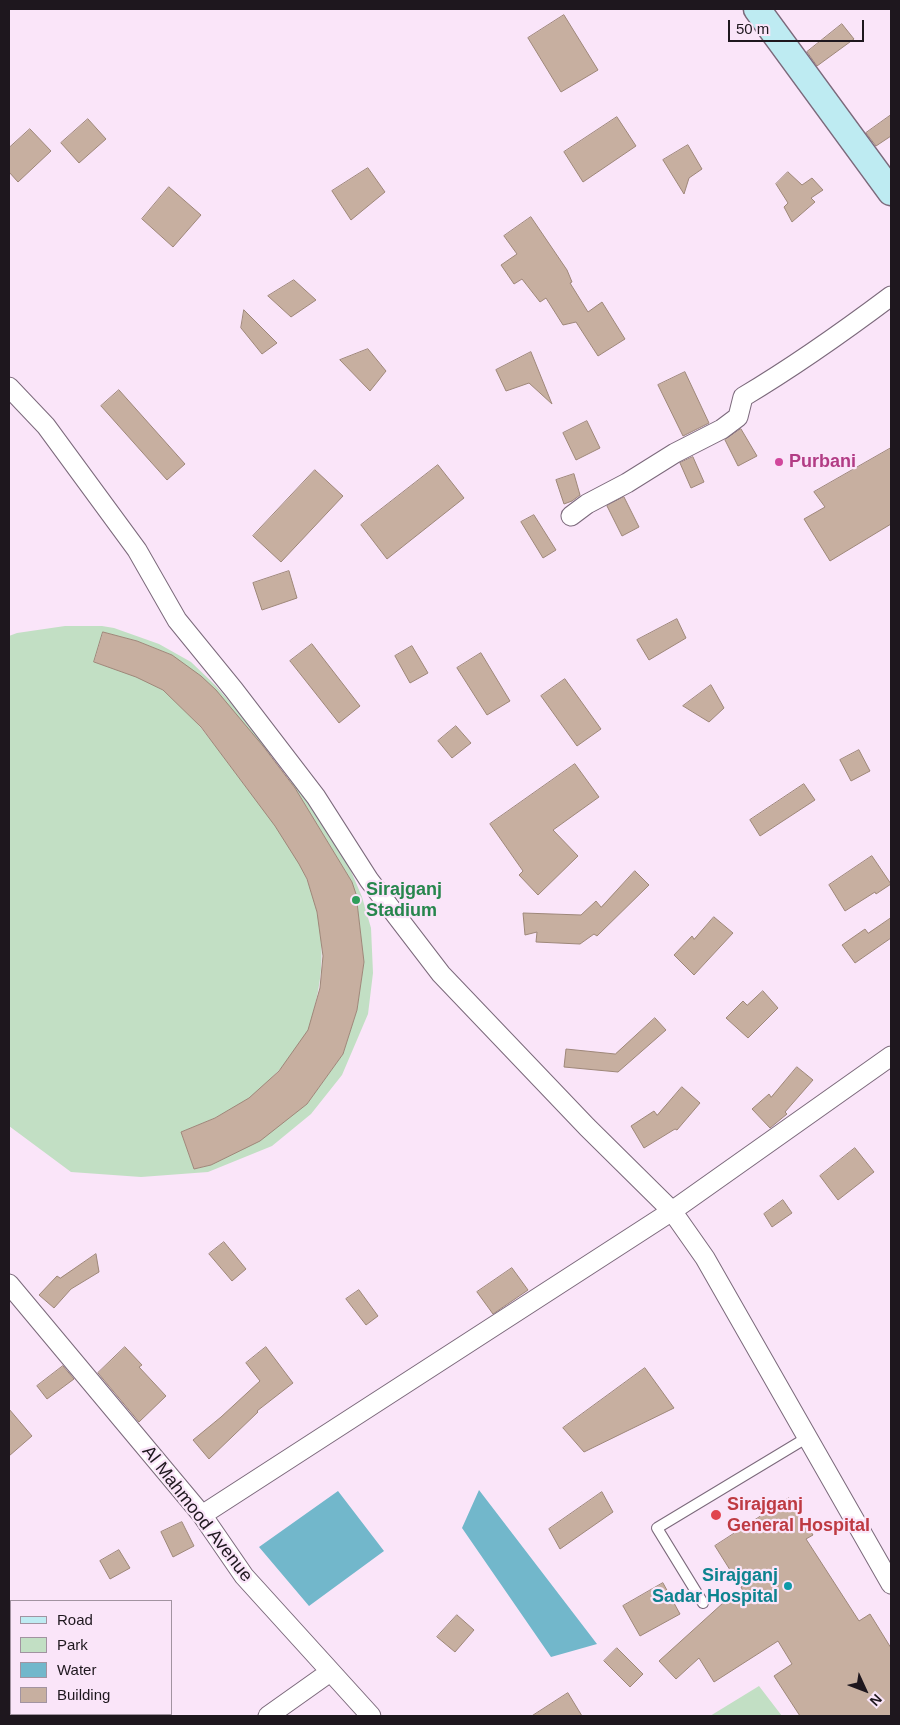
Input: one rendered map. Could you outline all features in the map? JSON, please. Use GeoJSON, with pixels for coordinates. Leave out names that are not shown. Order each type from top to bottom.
{"type":"FeatureCollection","features":[{"type":"Feature","properties":{"kind":"main road"},"geometry":{"type":"LineString","coordinates":[[757,9],[891,192]]}},
{"type":"Feature","properties":{"kind":"street"},"geometry":{"type":"LineString","coordinates":[[571,516],[587,504],[627,483],[675,453],[722,429],[738,417],[743,397],[783,374],[842,334],[891,296]]}},
{"type":"Feature","properties":{"kind":"street"},"geometry":{"type":"LineString","coordinates":[[9,387],[52,434],[137,550],[177,620],[234,690],[316,797],[370,880],[441,974],[587,1127],[672,1211],[705,1258],[891,1584]]}},
{"type":"Feature","properties":{"kind":"street"},"geometry":{"type":"LineString","coordinates":[[202,1515],[672,1211],[891,1056]]}},
{"type":"Feature","properties":{"kind":"street","name":"Al Mahmood Avenue"},"geometry":{"type":"LineString","coordinates":[[9,1284],[202,1515],[244,1576],[371,1716]]}},
{"type":"Feature","properties":{"kind":"street"},"geometry":{"type":"LineString","coordinates":[[268,1716],[330,1672]]}},
{"type":"Feature","properties":{"kind":"lane"},"geometry":{"type":"LineString","coordinates":[[703,1603],[657,1528],[808,1437]]}},
{"type":"Feature","properties":{"kind":"green space"},"geometry":{"type":"Polygon","coordinates":[[[65,626],[102,626],[114,628],[159,644],[191,662],[215,685],[297,781],[346,859],[362,897],[371,928],[373,973],[368,1014],[342,1075],[311,1114],[272,1146],[208,1172],[141,1177],[71,1172],[9,1126],[9,636],[17,633],[65,626]],[[103,632],[94,662],[157,686],[177,702],[199,726],[273,823],[296,857],[313,896],[320,928],[322,960],[318,993],[308,1031],[297,1049],[281,1068],[248,1099],[224,1113],[181,1132],[194,1169],[211,1165],[307,1104],[343,1054],[357,1010],[364,962],[357,904],[352,882],[283,769],[261,744],[172,655],[137,641],[103,632]]]}},
{"type":"Feature","properties":{"kind":"green space"},"geometry":{"type":"Polygon","coordinates":[[[759,1686],[782,1716],[710,1716],[759,1686]]]}},
{"type":"Feature","properties":{"kind":"water"},"geometry":{"type":"Polygon","coordinates":[[[479,1490],[597,1644],[551,1657],[462,1528],[479,1490]]]}},
{"type":"Feature","properties":{"kind":"water"},"geometry":{"type":"Polygon","coordinates":[[[338,1491],[384,1551],[309,1606],[259,1547],[338,1491]]]}},
{"type":"Feature","properties":{"kind":"building"},"geometry":{"type":"Polygon","coordinates":[[[564,15],[598,70],[561,92],[528,38],[564,15]]]}},
{"type":"Feature","properties":{"kind":"building"},"geometry":{"type":"Polygon","coordinates":[[[842,24],[854,39],[817,66],[807,52],[842,24]]]}},
{"type":"Feature","properties":{"kind":"building"},"geometry":{"type":"Polygon","coordinates":[[[891,115],[891,136],[876,146],[866,133],[891,115]]]}},
{"type":"Feature","properties":{"kind":"building"},"geometry":{"type":"Polygon","coordinates":[[[617,117],[636,146],[583,182],[564,152],[617,117]]]}},
{"type":"Feature","properties":{"kind":"building"},"geometry":{"type":"Polygon","coordinates":[[[88,119],[106,139],[79,163],[61,143],[88,119]]]}},
{"type":"Feature","properties":{"kind":"building"},"geometry":{"type":"Polygon","coordinates":[[[30,129],[51,151],[18,182],[9,172],[9,148],[30,129]]]}},
{"type":"Feature","properties":{"kind":"building"},"geometry":{"type":"Polygon","coordinates":[[[688,145],[702,169],[689,178],[684,194],[663,160],[688,145]]]}},
{"type":"Feature","properties":{"kind":"building"},"geometry":{"type":"Polygon","coordinates":[[[368,168],[385,192],[351,220],[332,191],[368,168]]]}},
{"type":"Feature","properties":{"kind":"building"},"geometry":{"type":"Polygon","coordinates":[[[788,172],[802,185],[812,178],[823,190],[811,198],[815,202],[792,222],[784,207],[788,203],[776,184],[788,172]]]}},
{"type":"Feature","properties":{"kind":"building"},"geometry":{"type":"Polygon","coordinates":[[[169,187],[201,215],[173,247],[142,219],[169,187]]]}},
{"type":"Feature","properties":{"kind":"building"},"geometry":{"type":"Polygon","coordinates":[[[531,217],[567,270],[572,282],[570,283],[588,312],[602,302],[625,339],[598,356],[576,322],[563,325],[546,298],[540,302],[522,279],[514,284],[501,265],[517,254],[504,236],[531,217]]]}},
{"type":"Feature","properties":{"kind":"building"},"geometry":{"type":"Polygon","coordinates":[[[294,280],[316,300],[291,317],[268,296],[294,280]]]}},
{"type":"Feature","properties":{"kind":"building"},"geometry":{"type":"Polygon","coordinates":[[[244,310],[277,343],[262,354],[241,328],[244,310]]]}},
{"type":"Feature","properties":{"kind":"building"},"geometry":{"type":"Polygon","coordinates":[[[368,349],[386,371],[370,391],[340,360],[368,349]]]}},
{"type":"Feature","properties":{"kind":"building"},"geometry":{"type":"Polygon","coordinates":[[[531,352],[552,404],[529,383],[506,391],[496,370],[531,352]]]}},
{"type":"Feature","properties":{"kind":"building"},"geometry":{"type":"Polygon","coordinates":[[[685,372],[709,423],[683,436],[658,385],[685,372]]]}},
{"type":"Feature","properties":{"kind":"building"},"geometry":{"type":"Polygon","coordinates":[[[119,390],[185,464],[167,480],[101,406],[119,390]]]}},
{"type":"Feature","properties":{"kind":"building"},"geometry":{"type":"Polygon","coordinates":[[[587,421],[600,448],[576,460],[563,433],[587,421]]]}},
{"type":"Feature","properties":{"kind":"building"},"geometry":{"type":"Polygon","coordinates":[[[741,429],[757,456],[738,466],[725,440],[741,429]]]}},
{"type":"Feature","properties":{"kind":"building"},"geometry":{"type":"Polygon","coordinates":[[[891,448],[891,524],[830,561],[804,519],[825,507],[814,492],[891,448]]]}},
{"type":"Feature","properties":{"kind":"building"},"geometry":{"type":"Polygon","coordinates":[[[693,457],[704,482],[691,488],[680,463],[693,457]]]}},
{"type":"Feature","properties":{"kind":"building"},"geometry":{"type":"Polygon","coordinates":[[[438,465],[464,498],[387,559],[361,525],[438,465]]]}},
{"type":"Feature","properties":{"kind":"building"},"geometry":{"type":"Polygon","coordinates":[[[315,470],[343,496],[281,562],[253,536],[315,470]]]}},
{"type":"Feature","properties":{"kind":"building"},"geometry":{"type":"Polygon","coordinates":[[[574,474],[580,495],[564,504],[556,480],[574,474]]]}},
{"type":"Feature","properties":{"kind":"building"},"geometry":{"type":"Polygon","coordinates":[[[624,497],[639,527],[622,536],[607,506],[624,497]]]}},
{"type":"Feature","properties":{"kind":"building"},"geometry":{"type":"Polygon","coordinates":[[[534,515],[556,550],[543,558],[521,522],[534,515]]]}},
{"type":"Feature","properties":{"kind":"building"},"geometry":{"type":"Polygon","coordinates":[[[289,571],[297,598],[262,610],[253,583],[289,571]]]}},
{"type":"Feature","properties":{"kind":"building"},"geometry":{"type":"Polygon","coordinates":[[[677,619],[686,638],[649,660],[637,640],[677,619]]]}},
{"type":"Feature","properties":{"kind":"building"},"geometry":{"type":"Polygon","coordinates":[[[103,632],[137,641],[172,655],[201,676],[216,690],[295,788],[352,882],[356,894],[364,962],[357,1010],[343,1054],[307,1104],[260,1141],[211,1165],[194,1169],[181,1132],[215,1118],[249,1098],[279,1071],[308,1030],[320,988],[323,956],[317,912],[307,879],[299,864],[275,826],[201,727],[163,690],[136,677],[94,662],[103,632]]]}},
{"type":"Feature","properties":{"kind":"building"},"geometry":{"type":"Polygon","coordinates":[[[312,644],[360,706],[339,723],[290,661],[312,644]]]}},
{"type":"Feature","properties":{"kind":"building"},"geometry":{"type":"Polygon","coordinates":[[[412,646],[428,673],[410,683],[395,656],[412,646]]]}},
{"type":"Feature","properties":{"kind":"building"},"geometry":{"type":"Polygon","coordinates":[[[481,653],[510,701],[487,715],[457,668],[481,653]]]}},
{"type":"Feature","properties":{"kind":"building"},"geometry":{"type":"Polygon","coordinates":[[[565,679],[601,729],[577,746],[541,696],[565,679]]]}},
{"type":"Feature","properties":{"kind":"building"},"geometry":{"type":"Polygon","coordinates":[[[711,685],[724,708],[709,722],[683,706],[711,685]]]}},
{"type":"Feature","properties":{"kind":"building"},"geometry":{"type":"Polygon","coordinates":[[[456,726],[471,743],[452,758],[438,741],[456,726]]]}},
{"type":"Feature","properties":{"kind":"building"},"geometry":{"type":"Polygon","coordinates":[[[859,750],[870,771],[851,781],[840,760],[859,750]]]}},
{"type":"Feature","properties":{"kind":"building"},"geometry":{"type":"Polygon","coordinates":[[[575,764],[599,797],[553,830],[578,856],[538,895],[519,875],[523,871],[490,824],[575,764]]]}},
{"type":"Feature","properties":{"kind":"building"},"geometry":{"type":"Polygon","coordinates":[[[804,784],[815,800],[760,836],[750,820],[804,784]]]}},
{"type":"Feature","properties":{"kind":"building"},"geometry":{"type":"Polygon","coordinates":[[[872,856],[891,884],[845,911],[829,885],[872,856]]]}},
{"type":"Feature","properties":{"kind":"building"},"geometry":{"type":"Polygon","coordinates":[[[635,871],[649,885],[597,936],[594,934],[580,944],[536,942],[537,932],[525,935],[523,913],[581,915],[596,901],[601,907],[635,871]]]}},
{"type":"Feature","properties":{"kind":"building"},"geometry":{"type":"Polygon","coordinates":[[[714,917],[733,933],[694,975],[674,955],[692,936],[694,939],[714,917]]]}},
{"type":"Feature","properties":{"kind":"building"},"geometry":{"type":"Polygon","coordinates":[[[891,918],[891,938],[855,963],[842,945],[865,929],[868,933],[891,918]]]}},
{"type":"Feature","properties":{"kind":"building"},"geometry":{"type":"Polygon","coordinates":[[[763,991],[778,1008],[748,1038],[726,1018],[743,1001],[747,1005],[763,991]]]}},
{"type":"Feature","properties":{"kind":"building"},"geometry":{"type":"Polygon","coordinates":[[[655,1018],[666,1030],[618,1072],[564,1067],[566,1049],[615,1054],[655,1018]]]}},
{"type":"Feature","properties":{"kind":"building"},"geometry":{"type":"Polygon","coordinates":[[[797,1067],[813,1080],[785,1112],[787,1114],[770,1128],[752,1109],[769,1094],[771,1097],[797,1067]]]}},
{"type":"Feature","properties":{"kind":"building"},"geometry":{"type":"Polygon","coordinates":[[[682,1087],[700,1103],[677,1130],[675,1129],[644,1148],[631,1126],[654,1111],[657,1115],[682,1087]]]}},
{"type":"Feature","properties":{"kind":"building"},"geometry":{"type":"Polygon","coordinates":[[[855,1148],[874,1172],[838,1200],[820,1176],[855,1148]]]}},
{"type":"Feature","properties":{"kind":"building"},"geometry":{"type":"Polygon","coordinates":[[[783,1200],[792,1213],[772,1227],[764,1214],[783,1200]]]}},
{"type":"Feature","properties":{"kind":"building"},"geometry":{"type":"Polygon","coordinates":[[[224,1242],[246,1269],[232,1281],[209,1254],[224,1242]]]}},
{"type":"Feature","properties":{"kind":"building"},"geometry":{"type":"Polygon","coordinates":[[[96,1254],[99,1272],[71,1289],[54,1308],[39,1295],[57,1276],[60,1278],[96,1254]]]}},
{"type":"Feature","properties":{"kind":"building"},"geometry":{"type":"Polygon","coordinates":[[[512,1268],[528,1290],[493,1314],[477,1292],[512,1268]]]}},
{"type":"Feature","properties":{"kind":"building"},"geometry":{"type":"Polygon","coordinates":[[[359,1290],[378,1316],[366,1325],[346,1299],[359,1290]]]}},
{"type":"Feature","properties":{"kind":"building"},"geometry":{"type":"Polygon","coordinates":[[[125,1347],[142,1365],[139,1367],[166,1396],[139,1422],[98,1373],[125,1347]]]}},
{"type":"Feature","properties":{"kind":"building"},"geometry":{"type":"Polygon","coordinates":[[[266,1347],[293,1383],[257,1411],[209,1459],[193,1440],[260,1381],[246,1363],[266,1347]]]}},
{"type":"Feature","properties":{"kind":"building"},"geometry":{"type":"Polygon","coordinates":[[[63,1366],[74,1379],[47,1399],[37,1386],[63,1366]]]}},
{"type":"Feature","properties":{"kind":"building"},"geometry":{"type":"Polygon","coordinates":[[[645,1368],[674,1408],[584,1452],[563,1428],[645,1368]]]}},
{"type":"Feature","properties":{"kind":"building"},"geometry":{"type":"Polygon","coordinates":[[[9,1409],[32,1436],[9,1456],[9,1409]]]}},
{"type":"Feature","properties":{"kind":"building"},"geometry":{"type":"Polygon","coordinates":[[[602,1492],[613,1512],[560,1549],[549,1529],[602,1492]]]}},
{"type":"Feature","properties":{"kind":"building"},"geometry":{"type":"Polygon","coordinates":[[[789,1498],[813,1535],[806,1539],[859,1621],[870,1614],[891,1648],[891,1716],[800,1716],[774,1676],[792,1664],[778,1641],[714,1682],[699,1658],[676,1679],[659,1661],[723,1603],[743,1591],[741,1587],[743,1586],[739,1580],[737,1581],[715,1546],[789,1498]]]}},
{"type":"Feature","properties":{"kind":"building"},"geometry":{"type":"Polygon","coordinates":[[[182,1522],[194,1546],[173,1557],[161,1532],[182,1522]]]}},
{"type":"Feature","properties":{"kind":"building"},"geometry":{"type":"Polygon","coordinates":[[[119,1550],[130,1568],[110,1579],[100,1561],[119,1550]]]}},
{"type":"Feature","properties":{"kind":"building"},"geometry":{"type":"Polygon","coordinates":[[[663,1583],[680,1614],[640,1636],[623,1606],[663,1583]]]}},
{"type":"Feature","properties":{"kind":"building"},"geometry":{"type":"Polygon","coordinates":[[[457,1615],[474,1630],[455,1652],[437,1637],[457,1615]]]}},
{"type":"Feature","properties":{"kind":"building"},"geometry":{"type":"Polygon","coordinates":[[[617,1648],[643,1674],[630,1687],[604,1661],[617,1648]]]}},
{"type":"Feature","properties":{"kind":"building"},"geometry":{"type":"Polygon","coordinates":[[[568,1693],[582,1716],[532,1716],[568,1693]]]}},
{"type":"Feature","properties":{"kind":"place","name":"Purbani"},"geometry":{"type":"Point","coordinates":[779,462]}},
{"type":"Feature","properties":{"kind":"place","name":"Sirajganj Stadium"},"geometry":{"type":"Point","coordinates":[356,900]}},
{"type":"Feature","properties":{"kind":"place","name":"Sirajganj General Hospital"},"geometry":{"type":"Point","coordinates":[716,1515]}},
{"type":"Feature","properties":{"kind":"place","name":"Sirajganj Sadar Hospital"},"geometry":{"type":"Point","coordinates":[788,1586]}}]}
